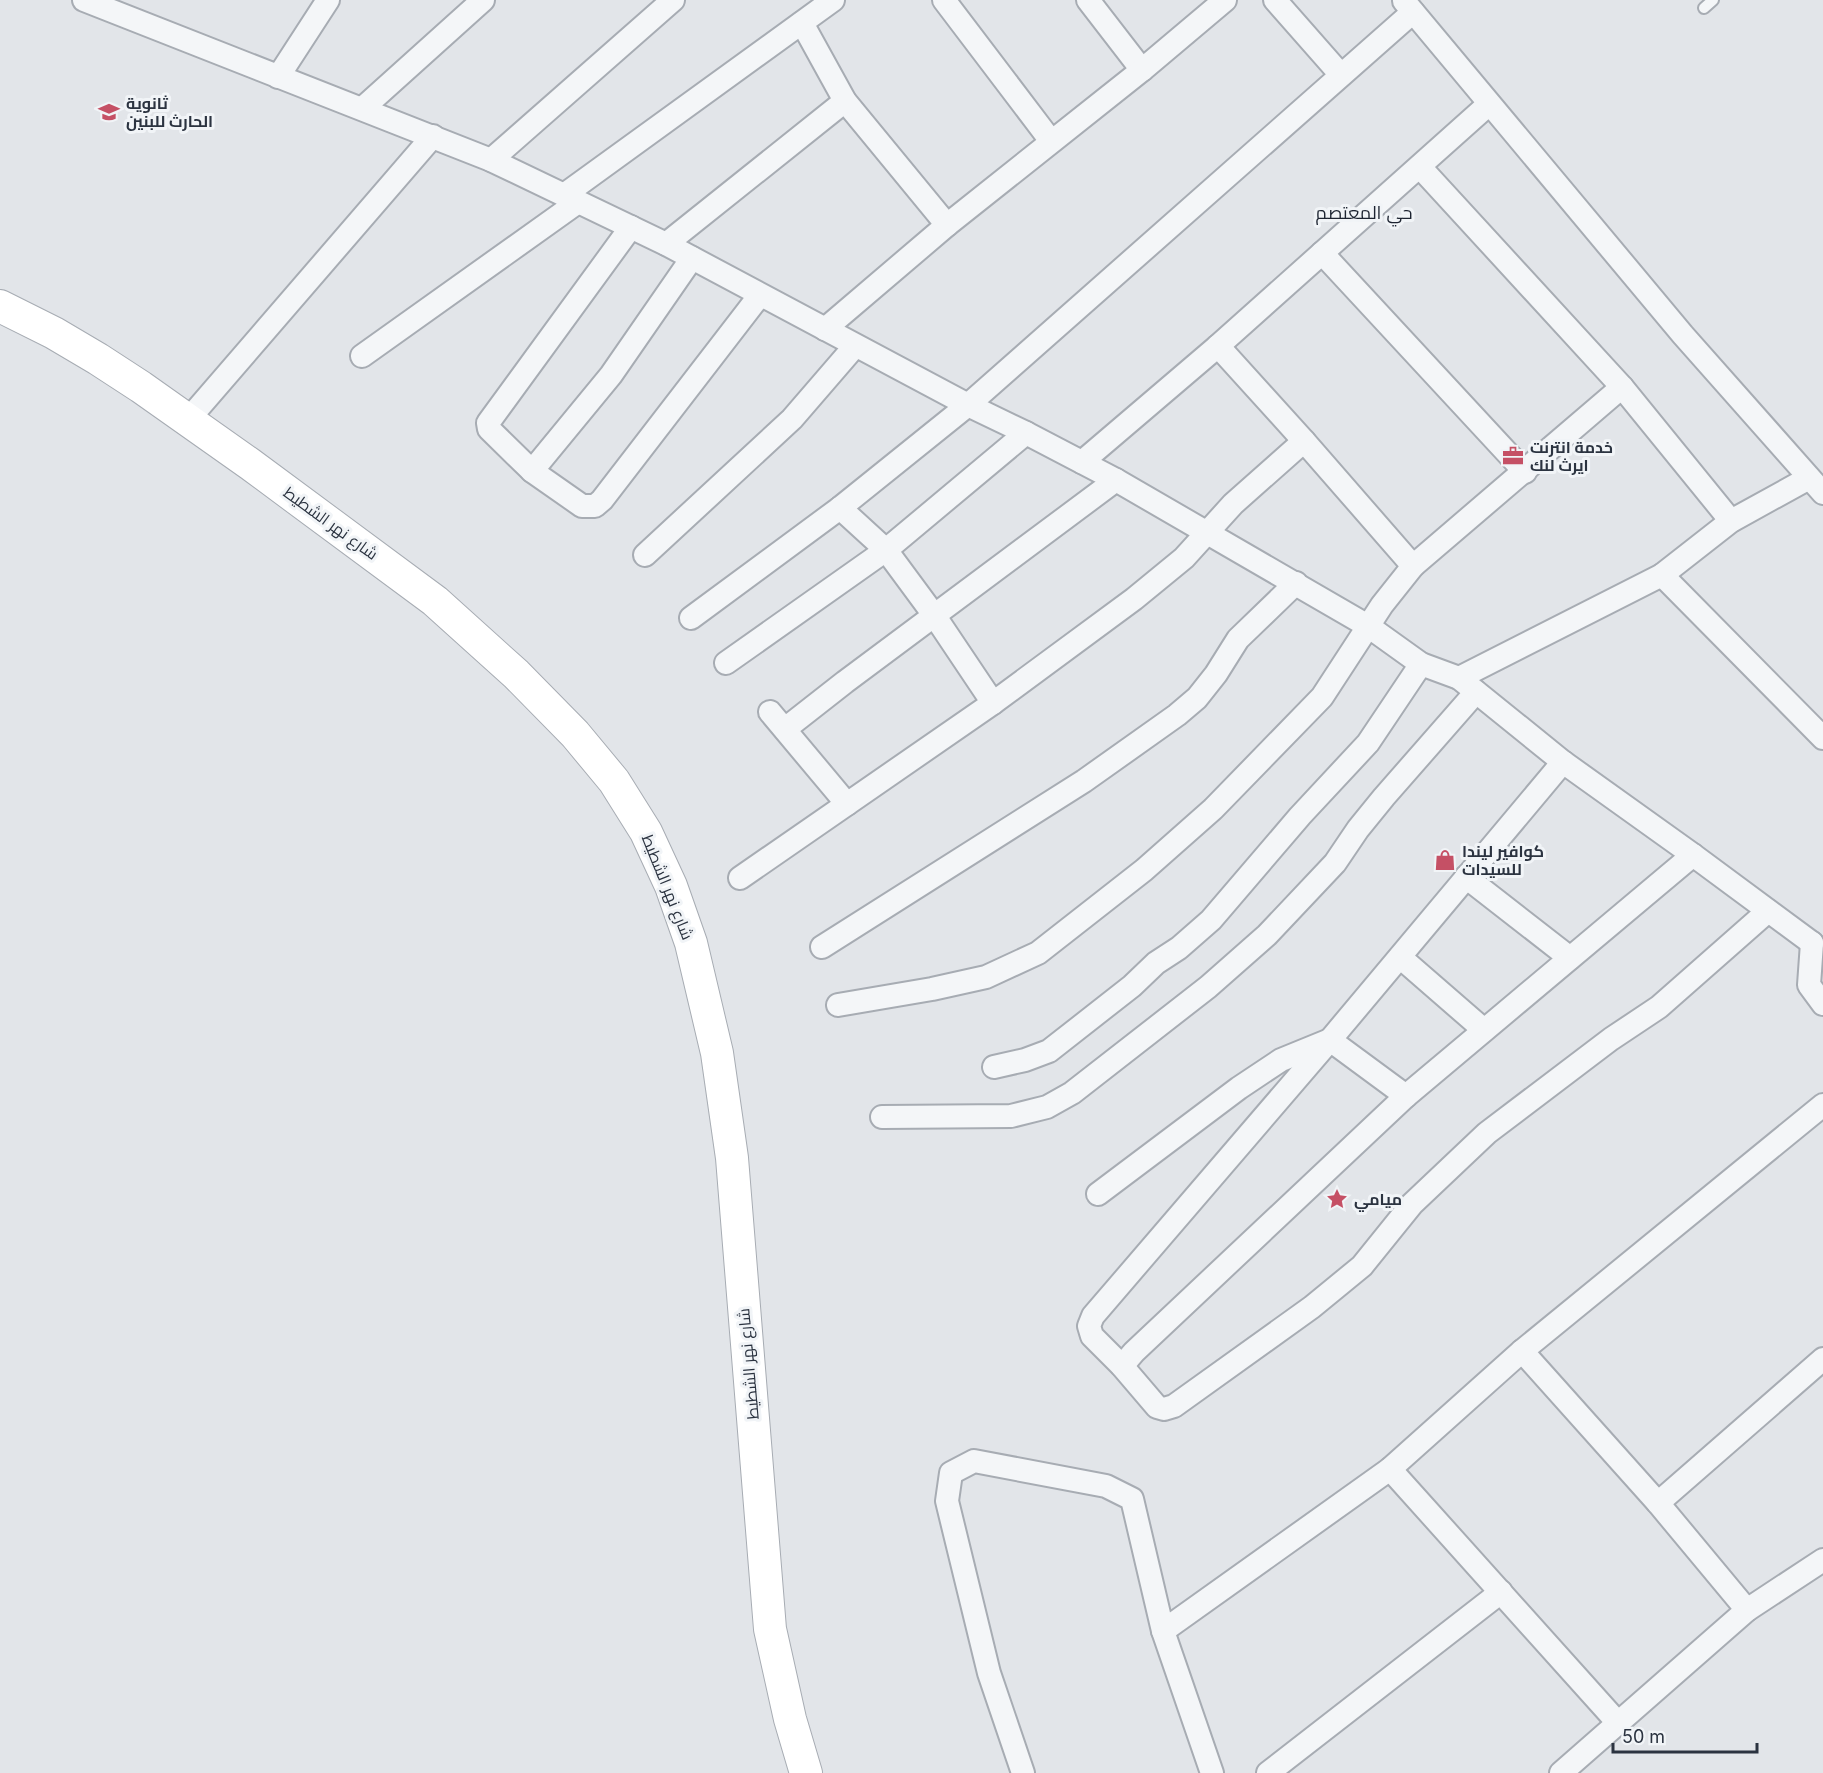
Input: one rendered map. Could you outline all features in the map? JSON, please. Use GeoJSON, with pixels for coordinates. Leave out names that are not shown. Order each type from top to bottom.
{"type":"FeatureCollection","features":[{"type":"Feature","properties":{"kind":"main road","name":"شارع نهر الشطيط"},"geometry":{"type":"LineString","coordinates":[[0,306],[54,333],[98,359],[435,601],[484,644],[575,734],[595,757],[630,806],[659,858],[682,914],[699,971],[724,1095],[732,1158],[770,1629],[790,1719],[806,1773]]}},
{"type":"Feature","properties":{"kind":"street"},"geometry":{"type":"LineString","coordinates":[[84,0],[491,160],[666,244],[855,346],[1116,480],[1209,532],[1368,626],[1421,664],[1467,685],[1563,762],[1768,911],[1818,941],[1809,984],[1823,1004]]}},
{"type":"Feature","properties":{"kind":"street"},"geometry":{"type":"LineString","coordinates":[[278,77],[328,0]]}},
{"type":"Feature","properties":{"kind":"street"},"geometry":{"type":"LineString","coordinates":[[363,108],[483,0]]}},
{"type":"Feature","properties":{"kind":"street"},"geometry":{"type":"LineString","coordinates":[[491,160],[673,0]]}},
{"type":"Feature","properties":{"kind":"street"},"geometry":{"type":"LineString","coordinates":[[362,356],[833,0]]}},
{"type":"Feature","properties":{"kind":"street"},"geometry":{"type":"LineString","coordinates":[[944,0],[1050,141]]}},
{"type":"Feature","properties":{"kind":"street"},"geometry":{"type":"LineString","coordinates":[[1088,0],[1143,70]]}},
{"type":"Feature","properties":{"kind":"street"},"geometry":{"type":"LineString","coordinates":[[825,329],[947,225],[1050,141],[1143,70],[1225,0]]}},
{"type":"Feature","properties":{"kind":"street"},"geometry":{"type":"LineString","coordinates":[[1275,0],[1341,75]]}},
{"type":"Feature","properties":{"kind":"street"},"geometry":{"type":"LineString","coordinates":[[691,618],[840,508],[968,405],[1341,75],[1408,6],[1683,335],[1816,485],[1731,521],[1662,575],[1467,685],[1335,862],[1267,935],[1208,987],[1072,1093],[1047,1107],[1011,1116],[882,1117]]}},
{"type":"Feature","properties":{"kind":"street"},"geometry":{"type":"LineString","coordinates":[[802,22],[845,101],[947,225]]}},
{"type":"Feature","properties":{"kind":"street"},"geometry":{"type":"LineString","coordinates":[[666,244],[845,101]]}},
{"type":"Feature","properties":{"kind":"street"},"geometry":{"type":"LineString","coordinates":[[1082,462],[1218,346],[1489,104]]}},
{"type":"Feature","properties":{"kind":"street"},"geometry":{"type":"LineString","coordinates":[[187,421],[433,136]]}},
{"type":"Feature","properties":{"kind":"street"},"geometry":{"type":"LineString","coordinates":[[1420,167],[1622,387],[1731,521]]}},
{"type":"Feature","properties":{"kind":"street"},"geometry":{"type":"LineString","coordinates":[[631,227],[488,423],[489,429],[532,471],[582,506],[595,506],[602,500],[760,295]]}},
{"type":"Feature","properties":{"kind":"street"},"geometry":{"type":"LineString","coordinates":[[1322,253],[1525,472]]}},
{"type":"Feature","properties":{"kind":"street"},"geometry":{"type":"LineString","coordinates":[[532,471],[611,375],[692,258]]}},
{"type":"Feature","properties":{"kind":"street"},"geometry":{"type":"LineString","coordinates":[[645,555],[792,419],[855,346]]}},
{"type":"Feature","properties":{"kind":"street"},"geometry":{"type":"LineString","coordinates":[[1218,346],[1413,566]]}},
{"type":"Feature","properties":{"kind":"street"},"geometry":{"type":"LineString","coordinates":[[838,1005],[986,977],[1038,953],[1144,870],[1213,809],[1322,697],[1382,604],[1413,566],[1622,387]]}},
{"type":"Feature","properties":{"kind":"street"},"geometry":{"type":"LineString","coordinates":[[726,663],[886,550],[1026,433]]}},
{"type":"Feature","properties":{"kind":"street"},"geometry":{"type":"LineString","coordinates":[[740,878],[993,703],[1134,599],[1184,558],[1209,532],[1219,517],[1304,441]]}},
{"type":"Feature","properties":{"kind":"street"},"geometry":{"type":"LineString","coordinates":[[785,729],[1116,480]]}},
{"type":"Feature","properties":{"kind":"street"},"geometry":{"type":"LineString","coordinates":[[840,508],[886,550],[934,615],[993,703]]}},
{"type":"Feature","properties":{"kind":"street"},"geometry":{"type":"LineString","coordinates":[[1662,575],[1823,738]]}},
{"type":"Feature","properties":{"kind":"street"},"geometry":{"type":"LineString","coordinates":[[822,947],[1084,781],[1177,715],[1203,690],[1238,639],[1296,583]]}},
{"type":"Feature","properties":{"kind":"street"},"geometry":{"type":"LineString","coordinates":[[994,1067],[1025,1060],[1049,1051],[1211,921],[1300,816],[1368,743],[1421,664]]}},
{"type":"Feature","properties":{"kind":"street"},"geometry":{"type":"LineString","coordinates":[[770,712],[847,804]]}},
{"type":"Feature","properties":{"kind":"street"},"geometry":{"type":"LineString","coordinates":[[1563,762],[1330,1040],[1093,1316],[1089,1326],[1092,1336],[1122,1366],[1157,1407],[1164,1409],[1174,1406],[1312,1307],[1362,1266],[1412,1204],[1487,1133],[1611,1039],[1659,1007],[1768,911]]}},
{"type":"Feature","properties":{"kind":"street"},"geometry":{"type":"LineString","coordinates":[[1122,1366],[1134,1352],[1406,1096],[1693,855]]}},
{"type":"Feature","properties":{"kind":"street"},"geometry":{"type":"LineString","coordinates":[[1466,878],[1570,958]]}},
{"type":"Feature","properties":{"kind":"street"},"geometry":{"type":"LineString","coordinates":[[1400,957],[1484,1030]]}},
{"type":"Feature","properties":{"kind":"street"},"geometry":{"type":"LineString","coordinates":[[1330,1040],[1406,1096]]}},
{"type":"Feature","properties":{"kind":"street"},"geometry":{"type":"LineString","coordinates":[[1098,1194],[1264,1071],[1281,1060],[1330,1040]]}},
{"type":"Feature","properties":{"kind":"street"},"geometry":{"type":"LineString","coordinates":[[1163,1631],[1389,1469],[1522,1351],[1823,1105]]}},
{"type":"Feature","properties":{"kind":"street"},"geometry":{"type":"LineString","coordinates":[[1522,1351],[1658,1503],[1747,1610]]}},
{"type":"Feature","properties":{"kind":"street"},"geometry":{"type":"LineString","coordinates":[[1658,1503],[1823,1359]]}},
{"type":"Feature","properties":{"kind":"street"},"geometry":{"type":"LineString","coordinates":[[1023,1773],[989,1673],[947,1502],[951,1473],[974,1461],[1106,1486],[1132,1499],[1163,1631],[1212,1773]]}},
{"type":"Feature","properties":{"kind":"street"},"geometry":{"type":"LineString","coordinates":[[1389,1469],[1619,1724]]}},
{"type":"Feature","properties":{"kind":"street"},"geometry":{"type":"LineString","coordinates":[[1560,1773],[1619,1724],[1747,1610],[1823,1560]]}},
{"type":"Feature","properties":{"kind":"street"},"geometry":{"type":"LineString","coordinates":[[1268,1773],[1501,1592]]}},
{"type":"Feature","properties":{"kind":"lane"},"geometry":{"type":"LineString","coordinates":[[1704,8],[1713,0]]}},
{"type":"Feature","properties":{"kind":"place","name":"ثانوية الحارث للبنين"},"geometry":{"type":"Point","coordinates":[109,112]}},
{"type":"Feature","properties":{"kind":"place","name":"خدمة انترنت ايرث لنك"},"geometry":{"type":"Point","coordinates":[1513,456]}},
{"type":"Feature","properties":{"kind":"place","name":"كوافير ليندا للسيدات"},"geometry":{"type":"Point","coordinates":[1445,860]}},
{"type":"Feature","properties":{"kind":"place","name":"ميامي"},"geometry":{"type":"Point","coordinates":[1337,1199]}},
{"type":"Feature","properties":{"kind":"district","name":"حي المعتصم"},"geometry":{"type":"Point","coordinates":[1364,213]}}]}
